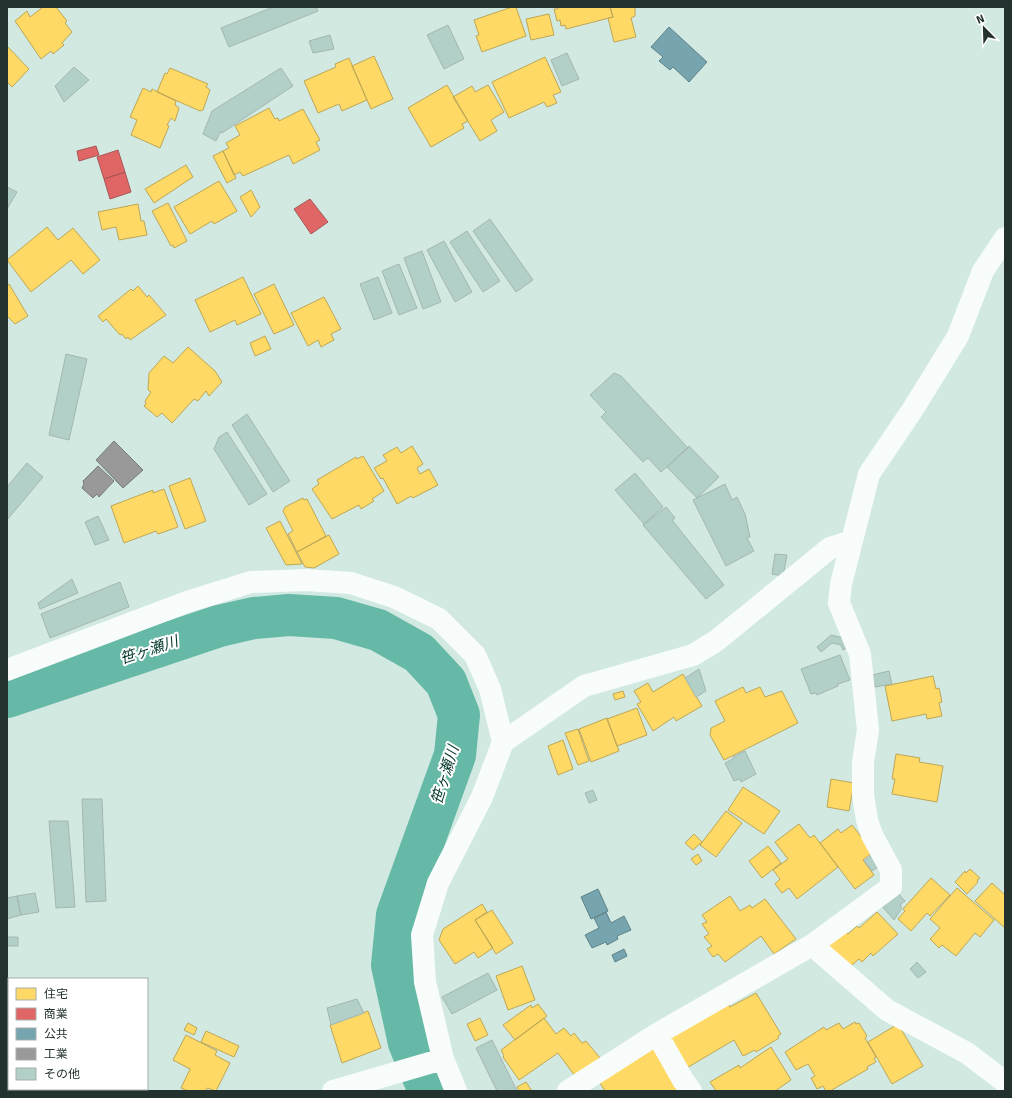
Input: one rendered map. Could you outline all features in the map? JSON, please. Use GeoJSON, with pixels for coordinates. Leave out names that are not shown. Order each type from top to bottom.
{"type":"FeatureCollection","features":[{"type":"Feature","properties":{"kind":"street"},"geometry":{"type":"LineString","coordinates":[[568,1091],[657,1034],[812,945],[891,887],[891,870],[872,835],[867,820],[863,794],[863,762],[868,730],[860,654],[839,603],[840,584],[869,474],[913,408],[958,336],[983,271],[1005,238]]}},
{"type":"Feature","properties":{"kind":"street"},"geometry":{"type":"LineString","coordinates":[[456,1091],[438,1061],[425,982],[422,935],[438,883],[482,797],[503,742],[584,686],[693,655],[716,641],[830,548],[852,541]]}},
{"type":"Feature","properties":{"kind":"street"},"geometry":{"type":"LineString","coordinates":[[7,670],[187,602],[251,582],[306,580],[351,583],[394,597],[439,619],[475,655],[490,689],[503,742]]}},
{"type":"Feature","properties":{"kind":"street"},"geometry":{"type":"LineString","coordinates":[[812,945],[887,1010],[967,1053],[1005,1082]]}},
{"type":"Feature","properties":{"kind":"street"},"geometry":{"type":"LineString","coordinates":[[657,1034],[683,1080],[691,1091]]}},
{"type":"Feature","properties":{"kind":"street"},"geometry":{"type":"LineString","coordinates":[[333,1091],[438,1061]]}},
{"type":"Feature","properties":{"kind":"building: 住宅"},"geometry":{"type":"Polygon","coordinates":[[[43,7],[56,7],[67,21],[65,23],[72,32],[62,43],[64,45],[53,54],[51,51],[41,59],[15,21],[27,11],[30,17],[43,7]]]}},
{"type":"Feature","properties":{"kind":"building: 住宅"},"geometry":{"type":"Polygon","coordinates":[[[516,7],[526,36],[482,52],[476,36],[479,35],[474,20],[516,7]]]}},
{"type":"Feature","properties":{"kind":"building: 住宅"},"geometry":{"type":"Polygon","coordinates":[[[558,7],[610,7],[613,17],[566,29],[565,25],[561,26],[560,20],[557,21],[554,9],[558,9],[558,7]]]}},
{"type":"Feature","properties":{"kind":"building: 住宅"},"geometry":{"type":"Polygon","coordinates":[[[610,7],[635,7],[635,16],[631,18],[636,37],[614,42],[608,18],[613,17],[610,7]]]}},
{"type":"Feature","properties":{"kind":"building: 住宅"},"geometry":{"type":"Polygon","coordinates":[[[549,14],[554,35],[531,40],[526,19],[549,14]]]}},
{"type":"Feature","properties":{"kind":"building: 住宅"},"geometry":{"type":"Polygon","coordinates":[[[7,46],[29,69],[12,87],[7,82],[7,46]]]}},
{"type":"Feature","properties":{"kind":"building: 住宅"},"geometry":{"type":"Polygon","coordinates":[[[374,56],[393,99],[371,109],[352,66],[374,56]]]}},
{"type":"Feature","properties":{"kind":"building: 住宅"},"geometry":{"type":"Polygon","coordinates":[[[545,57],[561,92],[553,95],[557,103],[547,107],[544,102],[509,118],[492,82],[545,57]]]}},
{"type":"Feature","properties":{"kind":"building: 住宅"},"geometry":{"type":"Polygon","coordinates":[[[349,58],[367,100],[342,111],[339,104],[318,113],[304,81],[336,67],[335,64],[349,58]]]}},
{"type":"Feature","properties":{"kind":"building: 住宅"},"geometry":{"type":"Polygon","coordinates":[[[170,68],[208,84],[206,87],[210,90],[203,110],[200,111],[157,92],[165,73],[167,74],[170,68]]]}},
{"type":"Feature","properties":{"kind":"building: 住宅"},"geometry":{"type":"Polygon","coordinates":[[[447,85],[468,121],[462,124],[464,128],[431,147],[408,108],[447,85]]]}},
{"type":"Feature","properties":{"kind":"building: 住宅"},"geometry":{"type":"Polygon","coordinates":[[[488,85],[504,112],[491,120],[497,131],[480,141],[453,97],[472,86],[475,92],[488,85]]]}},
{"type":"Feature","properties":{"kind":"building: 住宅"},"geometry":{"type":"Polygon","coordinates":[[[143,88],[151,92],[152,89],[176,101],[175,105],[179,108],[175,121],[171,118],[167,125],[169,126],[160,148],[131,135],[137,120],[130,117],[143,88]]]}},
{"type":"Feature","properties":{"kind":"building: 住宅"},"geometry":{"type":"Polygon","coordinates":[[[269,108],[275,119],[278,118],[279,121],[303,109],[320,140],[316,142],[320,150],[293,164],[289,155],[243,176],[240,172],[234,175],[223,151],[229,148],[226,143],[240,135],[235,126],[269,108]]]}},
{"type":"Feature","properties":{"kind":"building: 住宅"},"geometry":{"type":"Polygon","coordinates":[[[223,151],[236,178],[227,183],[213,156],[223,151]]]}},
{"type":"Feature","properties":{"kind":"building: 住宅"},"geometry":{"type":"Polygon","coordinates":[[[186,165],[193,177],[154,203],[145,189],[186,165]]]}},
{"type":"Feature","properties":{"kind":"building: 住宅"},"geometry":{"type":"Polygon","coordinates":[[[219,181],[237,211],[214,224],[212,221],[190,234],[174,207],[219,181]]]}},
{"type":"Feature","properties":{"kind":"building: 住宅"},"geometry":{"type":"Polygon","coordinates":[[[251,190],[260,207],[251,217],[240,197],[251,190]]]}},
{"type":"Feature","properties":{"kind":"building: 住宅"},"geometry":{"type":"Polygon","coordinates":[[[168,203],[187,241],[174,248],[173,245],[171,246],[152,211],[168,203]]]}},
{"type":"Feature","properties":{"kind":"building: 住宅"},"geometry":{"type":"Polygon","coordinates":[[[138,204],[141,221],[144,221],[147,235],[119,240],[116,227],[102,230],[98,212],[138,204]]]}},
{"type":"Feature","properties":{"kind":"building: 住宅"},"geometry":{"type":"Polygon","coordinates":[[[47,227],[58,240],[73,228],[100,260],[83,274],[71,260],[31,292],[7,260],[47,227]]]}},
{"type":"Feature","properties":{"kind":"building: 住宅"},"geometry":{"type":"Polygon","coordinates":[[[243,277],[261,314],[237,325],[235,320],[210,332],[195,300],[243,277]]]}},
{"type":"Feature","properties":{"kind":"building: 住宅"},"geometry":{"type":"Polygon","coordinates":[[[9,284],[28,316],[15,324],[7,316],[7,286],[9,284]]]}},
{"type":"Feature","properties":{"kind":"building: 住宅"},"geometry":{"type":"Polygon","coordinates":[[[274,284],[294,325],[274,334],[254,294],[274,284]]]}},
{"type":"Feature","properties":{"kind":"building: 住宅"},"geometry":{"type":"Polygon","coordinates":[[[138,286],[147,297],[149,295],[166,315],[130,340],[128,337],[126,339],[122,334],[120,335],[106,319],[103,322],[98,316],[131,289],[133,291],[138,286]]]}},
{"type":"Feature","properties":{"kind":"building: 住宅"},"geometry":{"type":"Polygon","coordinates":[[[324,297],[341,329],[331,334],[334,340],[321,347],[318,340],[308,346],[291,313],[324,297]]]}},
{"type":"Feature","properties":{"kind":"building: 住宅"},"geometry":{"type":"Polygon","coordinates":[[[265,336],[271,349],[255,356],[250,343],[265,336]]]}},
{"type":"Feature","properties":{"kind":"building: 住宅"},"geometry":{"type":"Polygon","coordinates":[[[188,347],[215,371],[222,382],[209,396],[206,391],[198,401],[194,399],[172,423],[162,413],[157,417],[144,406],[146,404],[145,401],[151,392],[148,390],[149,373],[164,356],[173,363],[188,347]]]}},
{"type":"Feature","properties":{"kind":"building: 住宅"},"geometry":{"type":"Polygon","coordinates":[[[412,446],[423,464],[417,468],[420,474],[429,469],[438,485],[413,498],[411,496],[397,504],[383,478],[381,479],[374,468],[387,461],[383,455],[397,447],[401,453],[412,446]]]}},
{"type":"Feature","properties":{"kind":"building: 住宅"},"geometry":{"type":"Polygon","coordinates":[[[363,456],[384,491],[372,499],[374,501],[361,509],[359,505],[332,519],[312,489],[319,484],[317,480],[356,457],[357,459],[363,456]]]}},
{"type":"Feature","properties":{"kind":"building: 住宅"},"geometry":{"type":"Polygon","coordinates":[[[190,478],[206,521],[185,529],[169,486],[190,478]]]}},
{"type":"Feature","properties":{"kind":"building: 住宅"},"geometry":{"type":"Polygon","coordinates":[[[164,489],[178,527],[158,534],[156,531],[124,543],[111,506],[153,490],[153,493],[164,489]]]}},
{"type":"Feature","properties":{"kind":"building: 住宅"},"geometry":{"type":"Polygon","coordinates":[[[303,498],[304,500],[307,499],[326,536],[297,552],[288,534],[293,531],[283,511],[285,507],[303,498]]]}},
{"type":"Feature","properties":{"kind":"building: 住宅"},"geometry":{"type":"Polygon","coordinates":[[[280,521],[302,564],[286,565],[266,528],[280,521]]]}},
{"type":"Feature","properties":{"kind":"building: 住宅"},"geometry":{"type":"Polygon","coordinates":[[[329,535],[339,554],[314,568],[305,567],[297,552],[329,535]]]}},
{"type":"Feature","properties":{"kind":"building: 住宅"},"geometry":{"type":"Polygon","coordinates":[[[683,674],[702,706],[676,721],[674,717],[653,731],[637,704],[641,702],[634,691],[648,683],[653,692],[683,674]]]}},
{"type":"Feature","properties":{"kind":"building: 住宅"},"geometry":{"type":"Polygon","coordinates":[[[933,676],[936,689],[939,688],[942,702],[939,703],[942,716],[927,719],[926,714],[892,721],[885,686],[933,676]]]}},
{"type":"Feature","properties":{"kind":"building: 住宅"},"geometry":{"type":"Polygon","coordinates":[[[743,687],[746,693],[760,687],[765,697],[782,691],[798,723],[724,760],[710,735],[711,728],[725,721],[715,701],[743,687]]]}},
{"type":"Feature","properties":{"kind":"building: 住宅"},"geometry":{"type":"Polygon","coordinates":[[[623,691],[625,697],[615,700],[613,694],[623,691]]]}},
{"type":"Feature","properties":{"kind":"building: 住宅"},"geometry":{"type":"Polygon","coordinates":[[[637,708],[647,735],[617,746],[607,719],[637,708]]]}},
{"type":"Feature","properties":{"kind":"building: 住宅"},"geometry":{"type":"Polygon","coordinates":[[[607,718],[619,751],[591,762],[579,729],[607,718]]]}},
{"type":"Feature","properties":{"kind":"building: 住宅"},"geometry":{"type":"Polygon","coordinates":[[[578,729],[589,761],[578,765],[565,733],[578,729]]]}},
{"type":"Feature","properties":{"kind":"building: 住宅"},"geometry":{"type":"Polygon","coordinates":[[[563,740],[573,769],[558,775],[548,746],[563,740]]]}},
{"type":"Feature","properties":{"kind":"building: 住宅"},"geometry":{"type":"Polygon","coordinates":[[[896,754],[920,758],[919,762],[943,766],[937,802],[892,794],[895,779],[892,779],[896,754]]]}},
{"type":"Feature","properties":{"kind":"building: 住宅"},"geometry":{"type":"Polygon","coordinates":[[[831,779],[854,783],[849,811],[827,807],[831,779]]]}},
{"type":"Feature","properties":{"kind":"building: 住宅"},"geometry":{"type":"Polygon","coordinates":[[[743,787],[780,811],[764,834],[728,810],[743,787]]]}},
{"type":"Feature","properties":{"kind":"building: 住宅"},"geometry":{"type":"Polygon","coordinates":[[[726,811],[742,823],[716,857],[700,845],[726,811]]]}},
{"type":"Feature","properties":{"kind":"building: 住宅"},"geometry":{"type":"Polygon","coordinates":[[[799,824],[810,838],[814,835],[838,867],[797,899],[789,888],[782,893],[775,884],[780,879],[773,870],[788,859],[775,842],[799,824]]]}},
{"type":"Feature","properties":{"kind":"building: 住宅"},"geometry":{"type":"Polygon","coordinates":[[[852,825],[873,852],[863,860],[874,875],[855,889],[820,843],[838,829],[841,833],[852,825]]]}},
{"type":"Feature","properties":{"kind":"building: 住宅"},"geometry":{"type":"Polygon","coordinates":[[[694,834],[702,842],[693,850],[685,843],[694,834]]]}},
{"type":"Feature","properties":{"kind":"building: 住宅"},"geometry":{"type":"Polygon","coordinates":[[[768,846],[781,863],[762,878],[749,861],[768,846]]]}},
{"type":"Feature","properties":{"kind":"building: 住宅"},"geometry":{"type":"Polygon","coordinates":[[[698,854],[702,861],[696,865],[691,859],[698,854]]]}},
{"type":"Feature","properties":{"kind":"building: 住宅"},"geometry":{"type":"Polygon","coordinates":[[[970,869],[980,878],[967,894],[955,882],[965,871],[966,873],[970,869]]]}},
{"type":"Feature","properties":{"kind":"building: 住宅"},"geometry":{"type":"Polygon","coordinates":[[[931,878],[950,895],[930,916],[927,913],[911,931],[898,919],[905,911],[903,909],[931,878]]]}},
{"type":"Feature","properties":{"kind":"building: 住宅"},"geometry":{"type":"Polygon","coordinates":[[[992,883],[1005,895],[1005,928],[975,901],[992,883]]]}},
{"type":"Feature","properties":{"kind":"building: 住宅"},"geometry":{"type":"Polygon","coordinates":[[[957,888],[994,920],[980,937],[975,933],[956,956],[942,945],[939,948],[930,939],[940,928],[930,919],[957,888]]]}},
{"type":"Feature","properties":{"kind":"building: 住宅"},"geometry":{"type":"Polygon","coordinates":[[[730,896],[740,911],[750,905],[752,908],[765,899],[796,939],[774,954],[761,936],[725,962],[718,954],[713,957],[707,949],[712,946],[704,937],[709,934],[702,924],[707,922],[702,915],[730,896]]]}},
{"type":"Feature","properties":{"kind":"building: 住宅"},"geometry":{"type":"Polygon","coordinates":[[[482,904],[487,912],[475,920],[493,948],[478,958],[474,952],[455,964],[439,940],[443,929],[482,904]]]}},
{"type":"Feature","properties":{"kind":"building: 住宅"},"geometry":{"type":"Polygon","coordinates":[[[492,910],[513,943],[496,954],[475,920],[492,910]]]}},
{"type":"Feature","properties":{"kind":"building: 住宅"},"geometry":{"type":"Polygon","coordinates":[[[877,912],[898,934],[873,956],[871,953],[862,962],[859,959],[847,969],[826,946],[844,930],[848,934],[857,926],[859,928],[877,912]]]}},
{"type":"Feature","properties":{"kind":"building: 住宅"},"geometry":{"type":"Polygon","coordinates":[[[522,966],[535,1000],[508,1010],[496,976],[522,966]]]}},
{"type":"Feature","properties":{"kind":"building: 住宅"},"geometry":{"type":"Polygon","coordinates":[[[756,993],[781,1034],[778,1036],[779,1038],[756,1052],[755,1050],[743,1056],[734,1040],[685,1069],[666,1037],[729,1004],[730,1007],[756,993]]]}},
{"type":"Feature","properties":{"kind":"building: 住宅"},"geometry":{"type":"Polygon","coordinates":[[[538,1004],[547,1016],[515,1040],[503,1025],[531,1005],[532,1008],[538,1004]]]}},
{"type":"Feature","properties":{"kind":"building: 住宅"},"geometry":{"type":"Polygon","coordinates":[[[368,1011],[381,1048],[342,1063],[330,1025],[368,1011]]]}},
{"type":"Feature","properties":{"kind":"building: 住宅"},"geometry":{"type":"Polygon","coordinates":[[[480,1018],[488,1035],[475,1041],[467,1024],[480,1018]]]}},
{"type":"Feature","properties":{"kind":"building: 住宅"},"geometry":{"type":"Polygon","coordinates":[[[544,1018],[556,1034],[564,1028],[571,1036],[574,1033],[582,1043],[586,1041],[600,1058],[575,1076],[558,1053],[519,1080],[503,1057],[504,1056],[501,1050],[544,1018]]]}},
{"type":"Feature","properties":{"kind":"building: 住宅"},"geometry":{"type":"Polygon","coordinates":[[[855,1022],[856,1024],[859,1023],[867,1036],[865,1038],[876,1057],[874,1058],[876,1062],[867,1067],[868,1069],[830,1091],[826,1091],[823,1086],[817,1089],[811,1078],[815,1076],[808,1064],[796,1070],[785,1052],[824,1027],[826,1030],[839,1023],[843,1029],[855,1022]]]}},
{"type":"Feature","properties":{"kind":"building: 住宅"},"geometry":{"type":"Polygon","coordinates":[[[188,1023],[197,1028],[194,1035],[184,1030],[188,1023]]]}},
{"type":"Feature","properties":{"kind":"building: 住宅"},"geometry":{"type":"Polygon","coordinates":[[[898,1024],[923,1066],[892,1084],[868,1042],[898,1024]]]}},
{"type":"Feature","properties":{"kind":"building: 住宅"},"geometry":{"type":"Polygon","coordinates":[[[206,1031],[239,1046],[234,1057],[201,1042],[206,1031]]]}},
{"type":"Feature","properties":{"kind":"building: 住宅"},"geometry":{"type":"Polygon","coordinates":[[[186,1035],[217,1051],[215,1055],[230,1063],[216,1091],[207,1088],[206,1091],[188,1091],[181,1088],[190,1069],[173,1060],[186,1035]]]}},
{"type":"Feature","properties":{"kind":"building: 住宅"},"geometry":{"type":"Polygon","coordinates":[[[653,1046],[680,1091],[605,1091],[598,1080],[653,1046]]]}},
{"type":"Feature","properties":{"kind":"building: 住宅"},"geometry":{"type":"Polygon","coordinates":[[[771,1047],[791,1080],[775,1091],[716,1091],[710,1082],[739,1065],[740,1068],[771,1047]]]}},
{"type":"Feature","properties":{"kind":"building: 住宅"},"geometry":{"type":"Polygon","coordinates":[[[526,1082],[532,1091],[519,1091],[517,1087],[526,1082]]]}},
{"type":"Feature","properties":{"kind":"building: 商業"},"geometry":{"type":"Polygon","coordinates":[[[96,146],[99,155],[79,161],[77,151],[96,146]]]}},
{"type":"Feature","properties":{"kind":"building: 商業"},"geometry":{"type":"Polygon","coordinates":[[[118,150],[125,172],[104,179],[97,157],[118,150]]]}},
{"type":"Feature","properties":{"kind":"building: 商業"},"geometry":{"type":"Polygon","coordinates":[[[125,172],[131,192],[110,199],[104,179],[125,172]]]}},
{"type":"Feature","properties":{"kind":"building: 商業"},"geometry":{"type":"Polygon","coordinates":[[[310,199],[328,222],[311,234],[294,209],[310,199]]]}},
{"type":"Feature","properties":{"kind":"building: 公共"},"geometry":{"type":"Polygon","coordinates":[[[669,27],[707,62],[689,82],[673,67],[670,70],[659,61],[663,57],[651,47],[669,27]]]}},
{"type":"Feature","properties":{"kind":"building: 公共"},"geometry":{"type":"Polygon","coordinates":[[[598,889],[608,911],[591,919],[581,897],[598,889]]]}},
{"type":"Feature","properties":{"kind":"building: 公共"},"geometry":{"type":"Polygon","coordinates":[[[606,912],[611,923],[624,916],[631,930],[617,936],[618,939],[607,945],[606,942],[592,948],[585,935],[599,928],[594,918],[606,912]]]}},
{"type":"Feature","properties":{"kind":"building: 公共"},"geometry":{"type":"Polygon","coordinates":[[[624,949],[627,956],[615,962],[612,955],[624,949]]]}},
{"type":"Feature","properties":{"kind":"building: 工業"},"geometry":{"type":"Polygon","coordinates":[[[114,441],[143,470],[123,488],[96,460],[114,441]]]}},
{"type":"Feature","properties":{"kind":"building: 工業"},"geometry":{"type":"Polygon","coordinates":[[[98,466],[114,481],[99,497],[97,494],[93,498],[82,488],[84,484],[83,481],[98,466]]]}},
{"type":"Feature","properties":{"kind":"building: その他"},"geometry":{"type":"Polygon","coordinates":[[[273,7],[316,7],[318,11],[229,47],[221,28],[273,7]]]}},
{"type":"Feature","properties":{"kind":"building: その他"},"geometry":{"type":"Polygon","coordinates":[[[448,25],[464,59],[444,69],[427,35],[448,25]]]}},
{"type":"Feature","properties":{"kind":"building: その他"},"geometry":{"type":"Polygon","coordinates":[[[330,35],[334,49],[313,53],[309,41],[330,35]]]}},
{"type":"Feature","properties":{"kind":"building: その他"},"geometry":{"type":"Polygon","coordinates":[[[567,53],[579,79],[562,86],[551,60],[567,53]]]}},
{"type":"Feature","properties":{"kind":"building: その他"},"geometry":{"type":"Polygon","coordinates":[[[74,67],[89,80],[64,102],[55,86],[74,67]]]}},
{"type":"Feature","properties":{"kind":"building: その他"},"geometry":{"type":"Polygon","coordinates":[[[281,68],[293,86],[222,133],[221,131],[216,141],[203,134],[212,111],[281,68]]]}},
{"type":"Feature","properties":{"kind":"building: その他"},"geometry":{"type":"Polygon","coordinates":[[[7,187],[17,192],[7,209],[7,187]]]}},
{"type":"Feature","properties":{"kind":"building: その他"},"geometry":{"type":"Polygon","coordinates":[[[490,219],[533,280],[516,292],[473,231],[490,219]]]}},
{"type":"Feature","properties":{"kind":"building: その他"},"geometry":{"type":"Polygon","coordinates":[[[467,231],[500,281],[483,292],[450,242],[467,231]]]}},
{"type":"Feature","properties":{"kind":"building: その他"},"geometry":{"type":"Polygon","coordinates":[[[444,241],[472,292],[455,302],[427,250],[444,241]]]}},
{"type":"Feature","properties":{"kind":"building: その他"},"geometry":{"type":"Polygon","coordinates":[[[422,251],[441,302],[423,309],[404,258],[422,251]]]}},
{"type":"Feature","properties":{"kind":"building: その他"},"geometry":{"type":"Polygon","coordinates":[[[399,264],[417,308],[399,315],[382,271],[399,264]]]}},
{"type":"Feature","properties":{"kind":"building: その他"},"geometry":{"type":"Polygon","coordinates":[[[378,277],[392,313],[374,320],[360,284],[378,277]]]}},
{"type":"Feature","properties":{"kind":"building: その他"},"geometry":{"type":"Polygon","coordinates":[[[66,354],[87,359],[69,440],[49,435],[66,354]]]}},
{"type":"Feature","properties":{"kind":"building: その他"},"geometry":{"type":"Polygon","coordinates":[[[614,373],[621,376],[688,448],[661,472],[648,458],[643,462],[601,417],[606,412],[590,395],[614,373]]]}},
{"type":"Feature","properties":{"kind":"building: その他"},"geometry":{"type":"Polygon","coordinates":[[[247,414],[290,481],[273,492],[232,425],[247,414]]]}},
{"type":"Feature","properties":{"kind":"building: その他"},"geometry":{"type":"Polygon","coordinates":[[[227,432],[267,494],[249,505],[214,449],[219,437],[227,432]]]}},
{"type":"Feature","properties":{"kind":"building: その他"},"geometry":{"type":"Polygon","coordinates":[[[689,446],[719,477],[697,498],[667,467],[689,446]]]}},
{"type":"Feature","properties":{"kind":"building: その他"},"geometry":{"type":"Polygon","coordinates":[[[27,463],[43,477],[7,520],[7,487],[27,463]]]}},
{"type":"Feature","properties":{"kind":"building: その他"},"geometry":{"type":"Polygon","coordinates":[[[635,473],[663,507],[644,524],[615,490],[635,473]]]}},
{"type":"Feature","properties":{"kind":"building: その他"},"geometry":{"type":"Polygon","coordinates":[[[725,484],[732,500],[737,497],[745,514],[750,537],[747,538],[754,551],[726,566],[693,500],[725,484]]]}},
{"type":"Feature","properties":{"kind":"building: その他"},"geometry":{"type":"Polygon","coordinates":[[[666,507],[675,518],[672,520],[724,585],[706,599],[643,525],[666,507]]]}},
{"type":"Feature","properties":{"kind":"building: その他"},"geometry":{"type":"Polygon","coordinates":[[[98,516],[109,540],[95,545],[85,522],[98,516]]]}},
{"type":"Feature","properties":{"kind":"building: その他"},"geometry":{"type":"Polygon","coordinates":[[[775,554],[787,555],[783,576],[772,574],[775,554]]]}},
{"type":"Feature","properties":{"kind":"building: その他"},"geometry":{"type":"Polygon","coordinates":[[[72,579],[78,593],[40,609],[38,603],[72,579]]]}},
{"type":"Feature","properties":{"kind":"building: その他"},"geometry":{"type":"Polygon","coordinates":[[[120,582],[129,607],[50,638],[41,614],[120,582]]]}},
{"type":"Feature","properties":{"kind":"building: その他"},"geometry":{"type":"Polygon","coordinates":[[[831,635],[844,638],[849,647],[843,650],[841,645],[832,643],[821,652],[817,647],[831,635]]]}},
{"type":"Feature","properties":{"kind":"building: その他"},"geometry":{"type":"Polygon","coordinates":[[[840,655],[850,680],[838,684],[838,686],[817,695],[816,693],[811,694],[801,669],[840,655]]]}},
{"type":"Feature","properties":{"kind":"building: その他"},"geometry":{"type":"Polygon","coordinates":[[[699,669],[706,691],[696,697],[685,678],[699,669]]]}},
{"type":"Feature","properties":{"kind":"building: その他"},"geometry":{"type":"Polygon","coordinates":[[[889,671],[892,684],[875,687],[872,675],[889,671]]]}},
{"type":"Feature","properties":{"kind":"building: その他"},"geometry":{"type":"Polygon","coordinates":[[[745,751],[756,774],[741,782],[740,779],[734,781],[725,763],[745,751]]]}},
{"type":"Feature","properties":{"kind":"building: その他"},"geometry":{"type":"Polygon","coordinates":[[[593,790],[597,800],[589,803],[585,793],[593,790]]]}},
{"type":"Feature","properties":{"kind":"building: その他"},"geometry":{"type":"Polygon","coordinates":[[[82,799],[102,799],[106,901],[86,902],[82,799]]]}},
{"type":"Feature","properties":{"kind":"building: その他"},"geometry":{"type":"Polygon","coordinates":[[[49,821],[68,821],[75,907],[56,908],[49,821]]]}},
{"type":"Feature","properties":{"kind":"building: その他"},"geometry":{"type":"Polygon","coordinates":[[[872,855],[881,865],[872,871],[864,861],[872,855]]]}},
{"type":"Feature","properties":{"kind":"building: その他"},"geometry":{"type":"Polygon","coordinates":[[[897,892],[905,901],[900,905],[902,908],[894,920],[881,905],[897,892]]]}},
{"type":"Feature","properties":{"kind":"building: その他"},"geometry":{"type":"Polygon","coordinates":[[[35,893],[39,912],[21,915],[17,896],[35,893]]]}},
{"type":"Feature","properties":{"kind":"building: その他"},"geometry":{"type":"Polygon","coordinates":[[[17,896],[21,915],[7,919],[7,898],[17,896]]]}},
{"type":"Feature","properties":{"kind":"building: その他"},"geometry":{"type":"Polygon","coordinates":[[[7,937],[18,937],[18,946],[7,946],[7,937]]]}},
{"type":"Feature","properties":{"kind":"building: その他"},"geometry":{"type":"Polygon","coordinates":[[[917,962],[926,972],[918,978],[910,969],[917,962]]]}},
{"type":"Feature","properties":{"kind":"building: その他"},"geometry":{"type":"Polygon","coordinates":[[[488,973],[497,990],[452,1014],[442,997],[488,973]]]}},
{"type":"Feature","properties":{"kind":"building: その他"},"geometry":{"type":"Polygon","coordinates":[[[357,999],[364,1013],[331,1025],[327,1008],[357,999]]]}},
{"type":"Feature","properties":{"kind":"building: その他"},"geometry":{"type":"Polygon","coordinates":[[[492,1040],[517,1091],[497,1091],[476,1048],[492,1040]]]}},
{"type":"Feature","properties":{"kind":"waterway","name":"笹ヶ瀬川"},"geometry":{"type":"LineString","coordinates":[[7,697],[219,626],[254,618],[289,615],[336,618],[378,630],[419,653],[446,682],[459,715],[455,755],[397,915],[392,965],[409,1043],[429,1091]]}}]}
